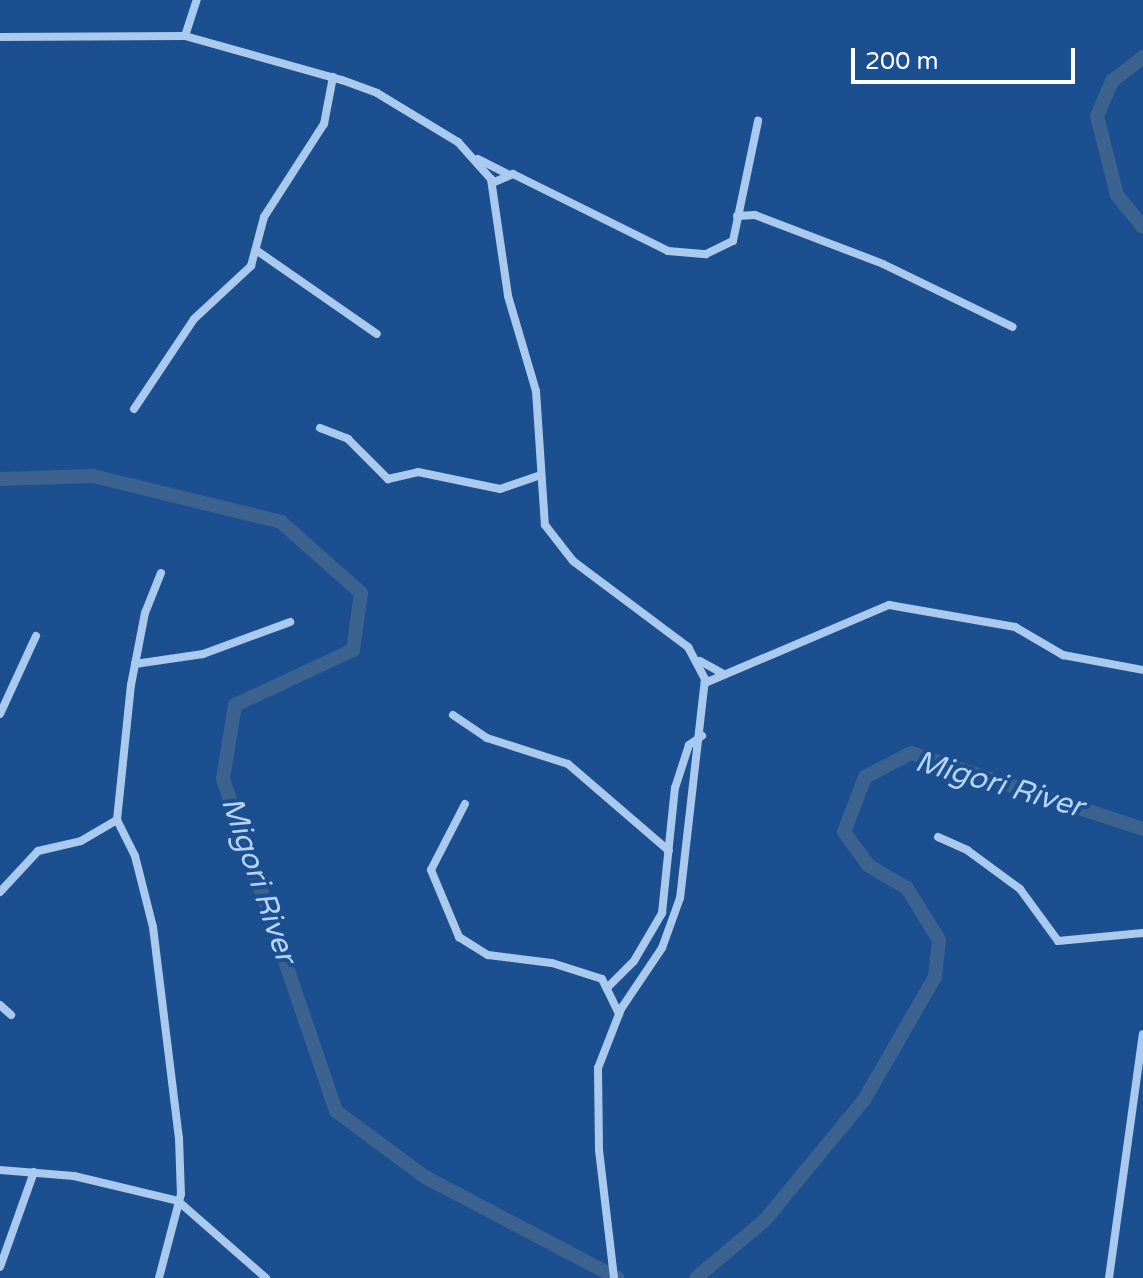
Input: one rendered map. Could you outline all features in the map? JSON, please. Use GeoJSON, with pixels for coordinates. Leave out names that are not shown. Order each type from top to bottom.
{"type":"FeatureCollection","features":[{"type":"Feature","properties":{"kind":"street"},"geometry":{"type":"LineString","coordinates":[[185,36],[197,0]]}},
{"type":"Feature","properties":{"kind":"street"},"geometry":{"type":"LineString","coordinates":[[0,37],[185,36],[333,77],[384,97],[478,159],[682,256],[729,246],[758,121]]}},
{"type":"Feature","properties":{"kind":"street"},"geometry":{"type":"LineString","coordinates":[[134,409],[194,319],[246,273],[256,250],[264,217],[324,124],[333,77]]}},
{"type":"Feature","properties":{"kind":"street"},"geometry":{"type":"LineString","coordinates":[[478,159],[492,183],[508,296],[536,391],[541,512],[560,548],[700,661],[722,673]]}},
{"type":"Feature","properties":{"kind":"street"},"geometry":{"type":"LineString","coordinates":[[492,183],[508,174]]}},
{"type":"Feature","properties":{"kind":"street"},"geometry":{"type":"LineString","coordinates":[[737,216],[755,215],[883,264],[1013,327]]}},
{"type":"Feature","properties":{"kind":"street"},"geometry":{"type":"LineString","coordinates":[[256,250],[377,334]]}},
{"type":"Feature","properties":{"kind":"street"},"geometry":{"type":"LineString","coordinates":[[320,428],[348,439],[388,479],[414,472],[500,489],[538,476]]}},
{"type":"Feature","properties":{"kind":"street"},"geometry":{"type":"LineString","coordinates":[[159,1278],[178,1201],[179,1138],[153,927],[135,856],[117,820],[135,664],[161,573]]}},
{"type":"Feature","properties":{"kind":"street"},"geometry":{"type":"LineString","coordinates":[[705,683],[722,673],[749,667],[873,608],[909,604],[1015,627],[1080,661],[1143,670]]}},
{"type":"Feature","properties":{"kind":"street"},"geometry":{"type":"LineString","coordinates":[[135,664],[203,654],[290,622]]}},
{"type":"Feature","properties":{"kind":"street"},"geometry":{"type":"LineString","coordinates":[[0,714],[36,636]]}},
{"type":"Feature","properties":{"kind":"street"},"geometry":{"type":"LineString","coordinates":[[614,1278],[596,1100],[598,1068],[619,1014],[662,948],[680,898],[702,736],[705,683],[700,661]]}},
{"type":"Feature","properties":{"kind":"street"},"geometry":{"type":"LineString","coordinates":[[453,715],[487,738],[574,768],[669,851]]}},
{"type":"Feature","properties":{"kind":"street"},"geometry":{"type":"LineString","coordinates":[[607,988],[634,961],[656,925],[666,898],[678,777],[689,745],[702,736]]}},
{"type":"Feature","properties":{"kind":"street"},"geometry":{"type":"LineString","coordinates":[[465,804],[431,870],[459,937],[488,955],[552,963],[602,979],[619,1014]]}},
{"type":"Feature","properties":{"kind":"street"},"geometry":{"type":"LineString","coordinates":[[0,892],[38,851],[81,841],[117,820]]}},
{"type":"Feature","properties":{"kind":"street"},"geometry":{"type":"LineString","coordinates":[[938,837],[967,850],[1020,889],[1058,941],[1143,933]]}},
{"type":"Feature","properties":{"kind":"street"},"geometry":{"type":"LineString","coordinates":[[0,1005],[11,1015]]}},
{"type":"Feature","properties":{"kind":"street"},"geometry":{"type":"LineString","coordinates":[[1109,1278],[1143,1034]]}},
{"type":"Feature","properties":{"kind":"street"},"geometry":{"type":"LineString","coordinates":[[0,1170],[34,1172],[178,1201],[266,1278]]}},
{"type":"Feature","properties":{"kind":"street"},"geometry":{"type":"LineString","coordinates":[[0,1267],[34,1172]]}},
{"type":"Feature","properties":{"kind":"waterway","name":"Migori River"},"geometry":{"type":"LineString","coordinates":[[1143,57],[1112,81],[1097,116],[1117,195],[1143,227]]}},
{"type":"Feature","properties":{"kind":"waterway","name":"Migori River"},"geometry":{"type":"LineString","coordinates":[[0,479],[93,476],[281,522],[361,593],[353,650],[235,705],[223,779],[336,1111],[425,1177],[617,1278]]}},
{"type":"Feature","properties":{"kind":"waterway","name":"Migori River"},"geometry":{"type":"LineString","coordinates":[[696,1278],[765,1220],[864,1100],[935,977],[939,940],[907,888],[869,866],[844,832],[865,777],[911,753],[1143,829]]}}]}
